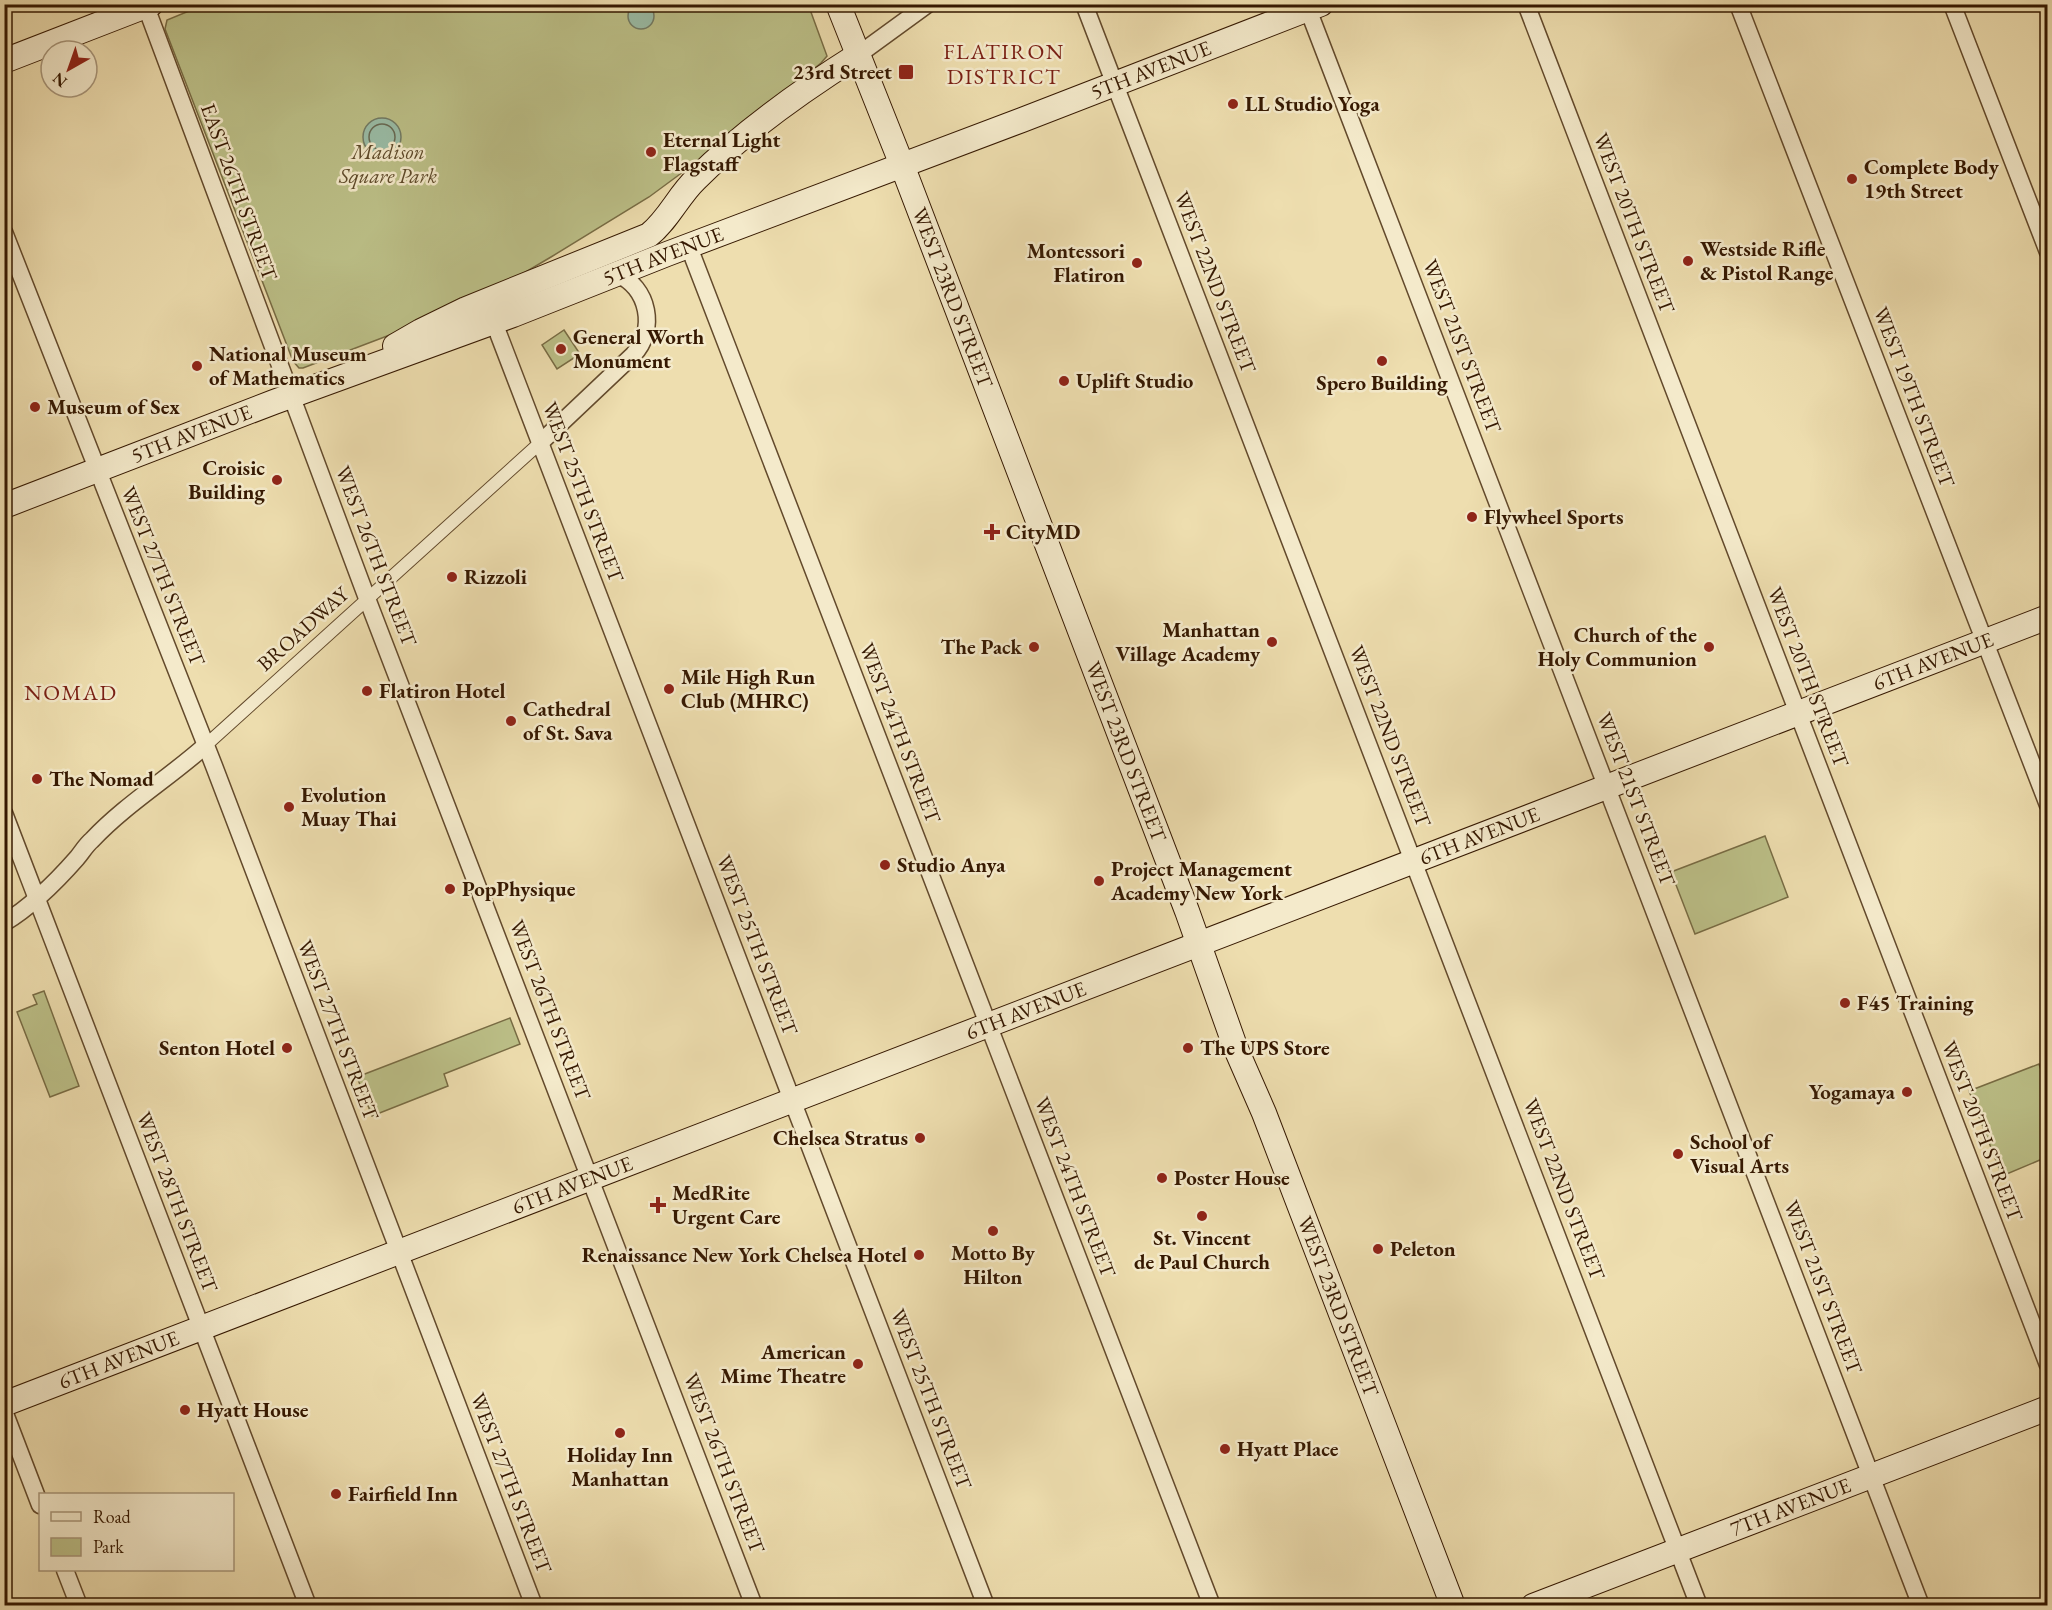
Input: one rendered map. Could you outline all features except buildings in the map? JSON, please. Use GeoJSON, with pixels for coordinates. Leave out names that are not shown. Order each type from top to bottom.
{"type":"FeatureCollection","features":[{"type":"Feature","properties":{"kind":"main road","name":"WEST 23RD STREET"},"geometry":{"type":"LineString","coordinates":[[838,4],[902,165],[1236,1048],[1273,1134],[1453,1605]]}},
{"type":"Feature","properties":{"kind":"main road"},"geometry":{"type":"LineString","coordinates":[[4,61],[147,5]]}},
{"type":"Feature","properties":{"kind":"main road","name":"5TH AVENUE"},"geometry":{"type":"LineString","coordinates":[[4,506],[350,374],[489,312],[616,274],[1312,6]]}},
{"type":"Feature","properties":{"kind":"main road"},"geometry":{"type":"LineString","coordinates":[[489,312],[649,235],[666,220],[684,192],[705,171],[825,76],[858,56]]}},
{"type":"Feature","properties":{"kind":"main road","name":"6TH AVENUE"},"geometry":{"type":"LineString","coordinates":[[4,1404],[2048,617]]}},
{"type":"Feature","properties":{"kind":"main road","name":"7TH AVENUE"},"geometry":{"type":"LineString","coordinates":[[1533,1605],[2048,1408]]}},
{"type":"Feature","properties":{"kind":"street"},"geometry":{"type":"LineString","coordinates":[[858,56],[928,4]]}},
{"type":"Feature","properties":{"kind":"street","name":"WEST 22ND STREET"},"geometry":{"type":"LineString","coordinates":[[1084,4],[1699,1605]]}},
{"type":"Feature","properties":{"kind":"street","name":"WEST 20TH STREET"},"geometry":{"type":"LineString","coordinates":[[1526,4],[2048,1365]]}},
{"type":"Feature","properties":{"kind":"street","name":"WEST 19TH STREET"},"geometry":{"type":"LineString","coordinates":[[1738,4],[2048,805]]}},
{"type":"Feature","properties":{"kind":"street"},"geometry":{"type":"LineString","coordinates":[[1952,4],[2048,252]]}},
{"type":"Feature","properties":{"kind":"street","name":"EAST 26TH STREET"},"geometry":{"type":"LineString","coordinates":[[147,5],[291,396]]}},
{"type":"Feature","properties":{"kind":"street","name":"WEST 21ST STREET"},"geometry":{"type":"LineString","coordinates":[[1312,6],[1607,787],[1921,1605]]}},
{"type":"Feature","properties":{"kind":"street","name":"WEST 27TH STREET"},"geometry":{"type":"LineString","coordinates":[[4,232],[206,746],[534,1605]]}},
{"type":"Feature","properties":{"kind":"street","name":"WEST 24TH STREET"},"geometry":{"type":"LineString","coordinates":[[688,247],[1212,1605]]}},
{"type":"Feature","properties":{"kind":"street","name":"BROADWAY"},"geometry":{"type":"LineString","coordinates":[[4,923],[38,897],[78,857],[91,840],[160,780],[206,746],[368,601],[633,355],[644,340],[647,320],[642,299],[632,282],[616,274]]}},
{"type":"Feature","properties":{"kind":"street","name":"WEST 25TH STREET"},"geometry":{"type":"LineString","coordinates":[[489,312],[986,1605]]}},
{"type":"Feature","properties":{"kind":"street","name":"WEST 26TH STREET"},"geometry":{"type":"LineString","coordinates":[[291,396],[754,1605]]}},
{"type":"Feature","properties":{"kind":"street","name":"WEST 28TH STREET"},"geometry":{"type":"LineString","coordinates":[[4,813],[308,1605]]}},
{"type":"Feature","properties":{"kind":"street"},"geometry":{"type":"LineString","coordinates":[[4,1411],[39,1502]]}},
{"type":"Feature","properties":{"kind":"street"},"geometry":{"type":"LineString","coordinates":[[66,1571],[79,1605]]}},
{"type":"Feature","properties":{"kind":"green space","name":"Madison Square Park"},"geometry":{"type":"Polygon","coordinates":[[[206,4],[808,4],[827,56],[710,152],[649,197],[502,286],[445,314],[299,368],[293,361],[165,29],[167,20],[206,4]]]}},
{"type":"Feature","properties":{"kind":"green space"},"geometry":{"type":"Polygon","coordinates":[[[564,330],[580,354],[557,369],[542,345],[564,330]]]}},
{"type":"Feature","properties":{"kind":"green space"},"geometry":{"type":"Polygon","coordinates":[[[1765,836],[1788,897],[1695,934],[1671,872],[1765,836]]]}},
{"type":"Feature","properties":{"kind":"green space"},"geometry":{"type":"Polygon","coordinates":[[[44,991],[79,1086],[50,1097],[17,1012],[37,1004],[33,995],[44,991]]]}},
{"type":"Feature","properties":{"kind":"green space"},"geometry":{"type":"Polygon","coordinates":[[[510,1018],[520,1044],[444,1074],[448,1086],[372,1116],[357,1077],[510,1018]]]}},
{"type":"Feature","properties":{"kind":"green space"},"geometry":{"type":"Polygon","coordinates":[[[2039,1064],[2047,1087],[2047,1157],[2002,1176],[1969,1091],[2039,1064]]]}},
{"type":"Feature","properties":{"kind":"water"},"geometry":{"type":"Polygon","coordinates":[[[641,3],[650,7],[654,16],[650,25],[641,29],[632,25],[628,16],[632,7],[641,3]]]}},
{"type":"Feature","properties":{"kind":"water"},"geometry":{"type":"Polygon","coordinates":[[[382,118],[389,119],[395,124],[400,130],[400,144],[395,150],[389,155],[382,156],[375,155],[369,150],[364,144],[363,137],[364,130],[369,124],[375,119],[382,118]]]}},
{"type":"Feature","properties":{"kind":"place","name":"23rd Street"},"geometry":{"type":"Point","coordinates":[906,72]}},
{"type":"Feature","properties":{"kind":"place","name":"LL Studio Yoga"},"geometry":{"type":"Point","coordinates":[1233,104]}},
{"type":"Feature","properties":{"kind":"place","name":"Eternal Light Flagstaff"},"geometry":{"type":"Point","coordinates":[651,152]}},
{"type":"Feature","properties":{"kind":"place","name":"Complete Body 19th Street"},"geometry":{"type":"Point","coordinates":[1852,179]}},
{"type":"Feature","properties":{"kind":"place","name":"Westside Rifle & Pistol Range"},"geometry":{"type":"Point","coordinates":[1688,261]}},
{"type":"Feature","properties":{"kind":"place","name":"Montessori Flatiron"},"geometry":{"type":"Point","coordinates":[1137,263]}},
{"type":"Feature","properties":{"kind":"place","name":"General Worth Monument"},"geometry":{"type":"Point","coordinates":[561,349]}},
{"type":"Feature","properties":{"kind":"place","name":"Spero Building"},"geometry":{"type":"Point","coordinates":[1382,361]}},
{"type":"Feature","properties":{"kind":"place","name":"National Museum of Mathematics"},"geometry":{"type":"Point","coordinates":[197,366]}},
{"type":"Feature","properties":{"kind":"place","name":"Uplift Studio"},"geometry":{"type":"Point","coordinates":[1064,381]}},
{"type":"Feature","properties":{"kind":"place","name":"Museum of Sex"},"geometry":{"type":"Point","coordinates":[35,407]}},
{"type":"Feature","properties":{"kind":"place","name":"Croisic Building"},"geometry":{"type":"Point","coordinates":[277,480]}},
{"type":"Feature","properties":{"kind":"place","name":"Flywheel Sports"},"geometry":{"type":"Point","coordinates":[1472,517]}},
{"type":"Feature","properties":{"kind":"place","name":"CityMD"},"geometry":{"type":"Point","coordinates":[992,532]}},
{"type":"Feature","properties":{"kind":"place","name":"Rizzoli"},"geometry":{"type":"Point","coordinates":[452,577]}},
{"type":"Feature","properties":{"kind":"place","name":"Manhattan Village Academy"},"geometry":{"type":"Point","coordinates":[1272,642]}},
{"type":"Feature","properties":{"kind":"place","name":"The Pack"},"geometry":{"type":"Point","coordinates":[1034,647]}},
{"type":"Feature","properties":{"kind":"place","name":"Church of the Holy Communion"},"geometry":{"type":"Point","coordinates":[1709,647]}},
{"type":"Feature","properties":{"kind":"place","name":"Mile High Run Club (MHRC)"},"geometry":{"type":"Point","coordinates":[669,689]}},
{"type":"Feature","properties":{"kind":"place","name":"Flatiron Hotel"},"geometry":{"type":"Point","coordinates":[367,691]}},
{"type":"Feature","properties":{"kind":"place","name":"Cathedral of St. Sava"},"geometry":{"type":"Point","coordinates":[511,721]}},
{"type":"Feature","properties":{"kind":"place","name":"The Nomad"},"geometry":{"type":"Point","coordinates":[37,779]}},
{"type":"Feature","properties":{"kind":"place","name":"Evolution Muay Thai"},"geometry":{"type":"Point","coordinates":[289,807]}},
{"type":"Feature","properties":{"kind":"place","name":"Studio Anya"},"geometry":{"type":"Point","coordinates":[885,865]}},
{"type":"Feature","properties":{"kind":"place","name":"Project Management Academy New York"},"geometry":{"type":"Point","coordinates":[1099,881]}},
{"type":"Feature","properties":{"kind":"place","name":"PopPhysique"},"geometry":{"type":"Point","coordinates":[450,889]}},
{"type":"Feature","properties":{"kind":"place","name":"F45 Training"},"geometry":{"type":"Point","coordinates":[1845,1003]}},
{"type":"Feature","properties":{"kind":"place","name":"Senton Hotel"},"geometry":{"type":"Point","coordinates":[287,1048]}},
{"type":"Feature","properties":{"kind":"place","name":"The UPS Store"},"geometry":{"type":"Point","coordinates":[1188,1048]}},
{"type":"Feature","properties":{"kind":"place","name":"Yogamaya"},"geometry":{"type":"Point","coordinates":[1907,1092]}},
{"type":"Feature","properties":{"kind":"place","name":"Chelsea Stratus"},"geometry":{"type":"Point","coordinates":[920,1138]}},
{"type":"Feature","properties":{"kind":"place","name":"School of Visual Arts"},"geometry":{"type":"Point","coordinates":[1678,1154]}},
{"type":"Feature","properties":{"kind":"place","name":"Poster House"},"geometry":{"type":"Point","coordinates":[1162,1178]}},
{"type":"Feature","properties":{"kind":"place","name":"MedRite Urgent Care"},"geometry":{"type":"Point","coordinates":[658,1205]}},
{"type":"Feature","properties":{"kind":"place","name":"St. Vincent de Paul Church"},"geometry":{"type":"Point","coordinates":[1202,1216]}},
{"type":"Feature","properties":{"kind":"place","name":"Motto By Hilton"},"geometry":{"type":"Point","coordinates":[993,1231]}},
{"type":"Feature","properties":{"kind":"place","name":"Peleton"},"geometry":{"type":"Point","coordinates":[1378,1249]}},
{"type":"Feature","properties":{"kind":"place","name":"Renaissance New York Chelsea Hotel"},"geometry":{"type":"Point","coordinates":[919,1255]}},
{"type":"Feature","properties":{"kind":"place","name":"American Mime Theatre"},"geometry":{"type":"Point","coordinates":[858,1364]}},
{"type":"Feature","properties":{"kind":"place","name":"Hyatt House"},"geometry":{"type":"Point","coordinates":[185,1410]}},
{"type":"Feature","properties":{"kind":"place","name":"Holiday Inn Manhattan"},"geometry":{"type":"Point","coordinates":[620,1433]}},
{"type":"Feature","properties":{"kind":"place","name":"Hyatt Place"},"geometry":{"type":"Point","coordinates":[1225,1449]}},
{"type":"Feature","properties":{"kind":"place","name":"Fairfield Inn"},"geometry":{"type":"Point","coordinates":[336,1494]}},
{"type":"Feature","properties":{"kind":"district","name":"FLATIRON DISTRICT"},"geometry":{"type":"Point","coordinates":[1004,64]}},
{"type":"Feature","properties":{"kind":"district","name":"NOMAD"},"geometry":{"type":"Point","coordinates":[71,692]}}]}
